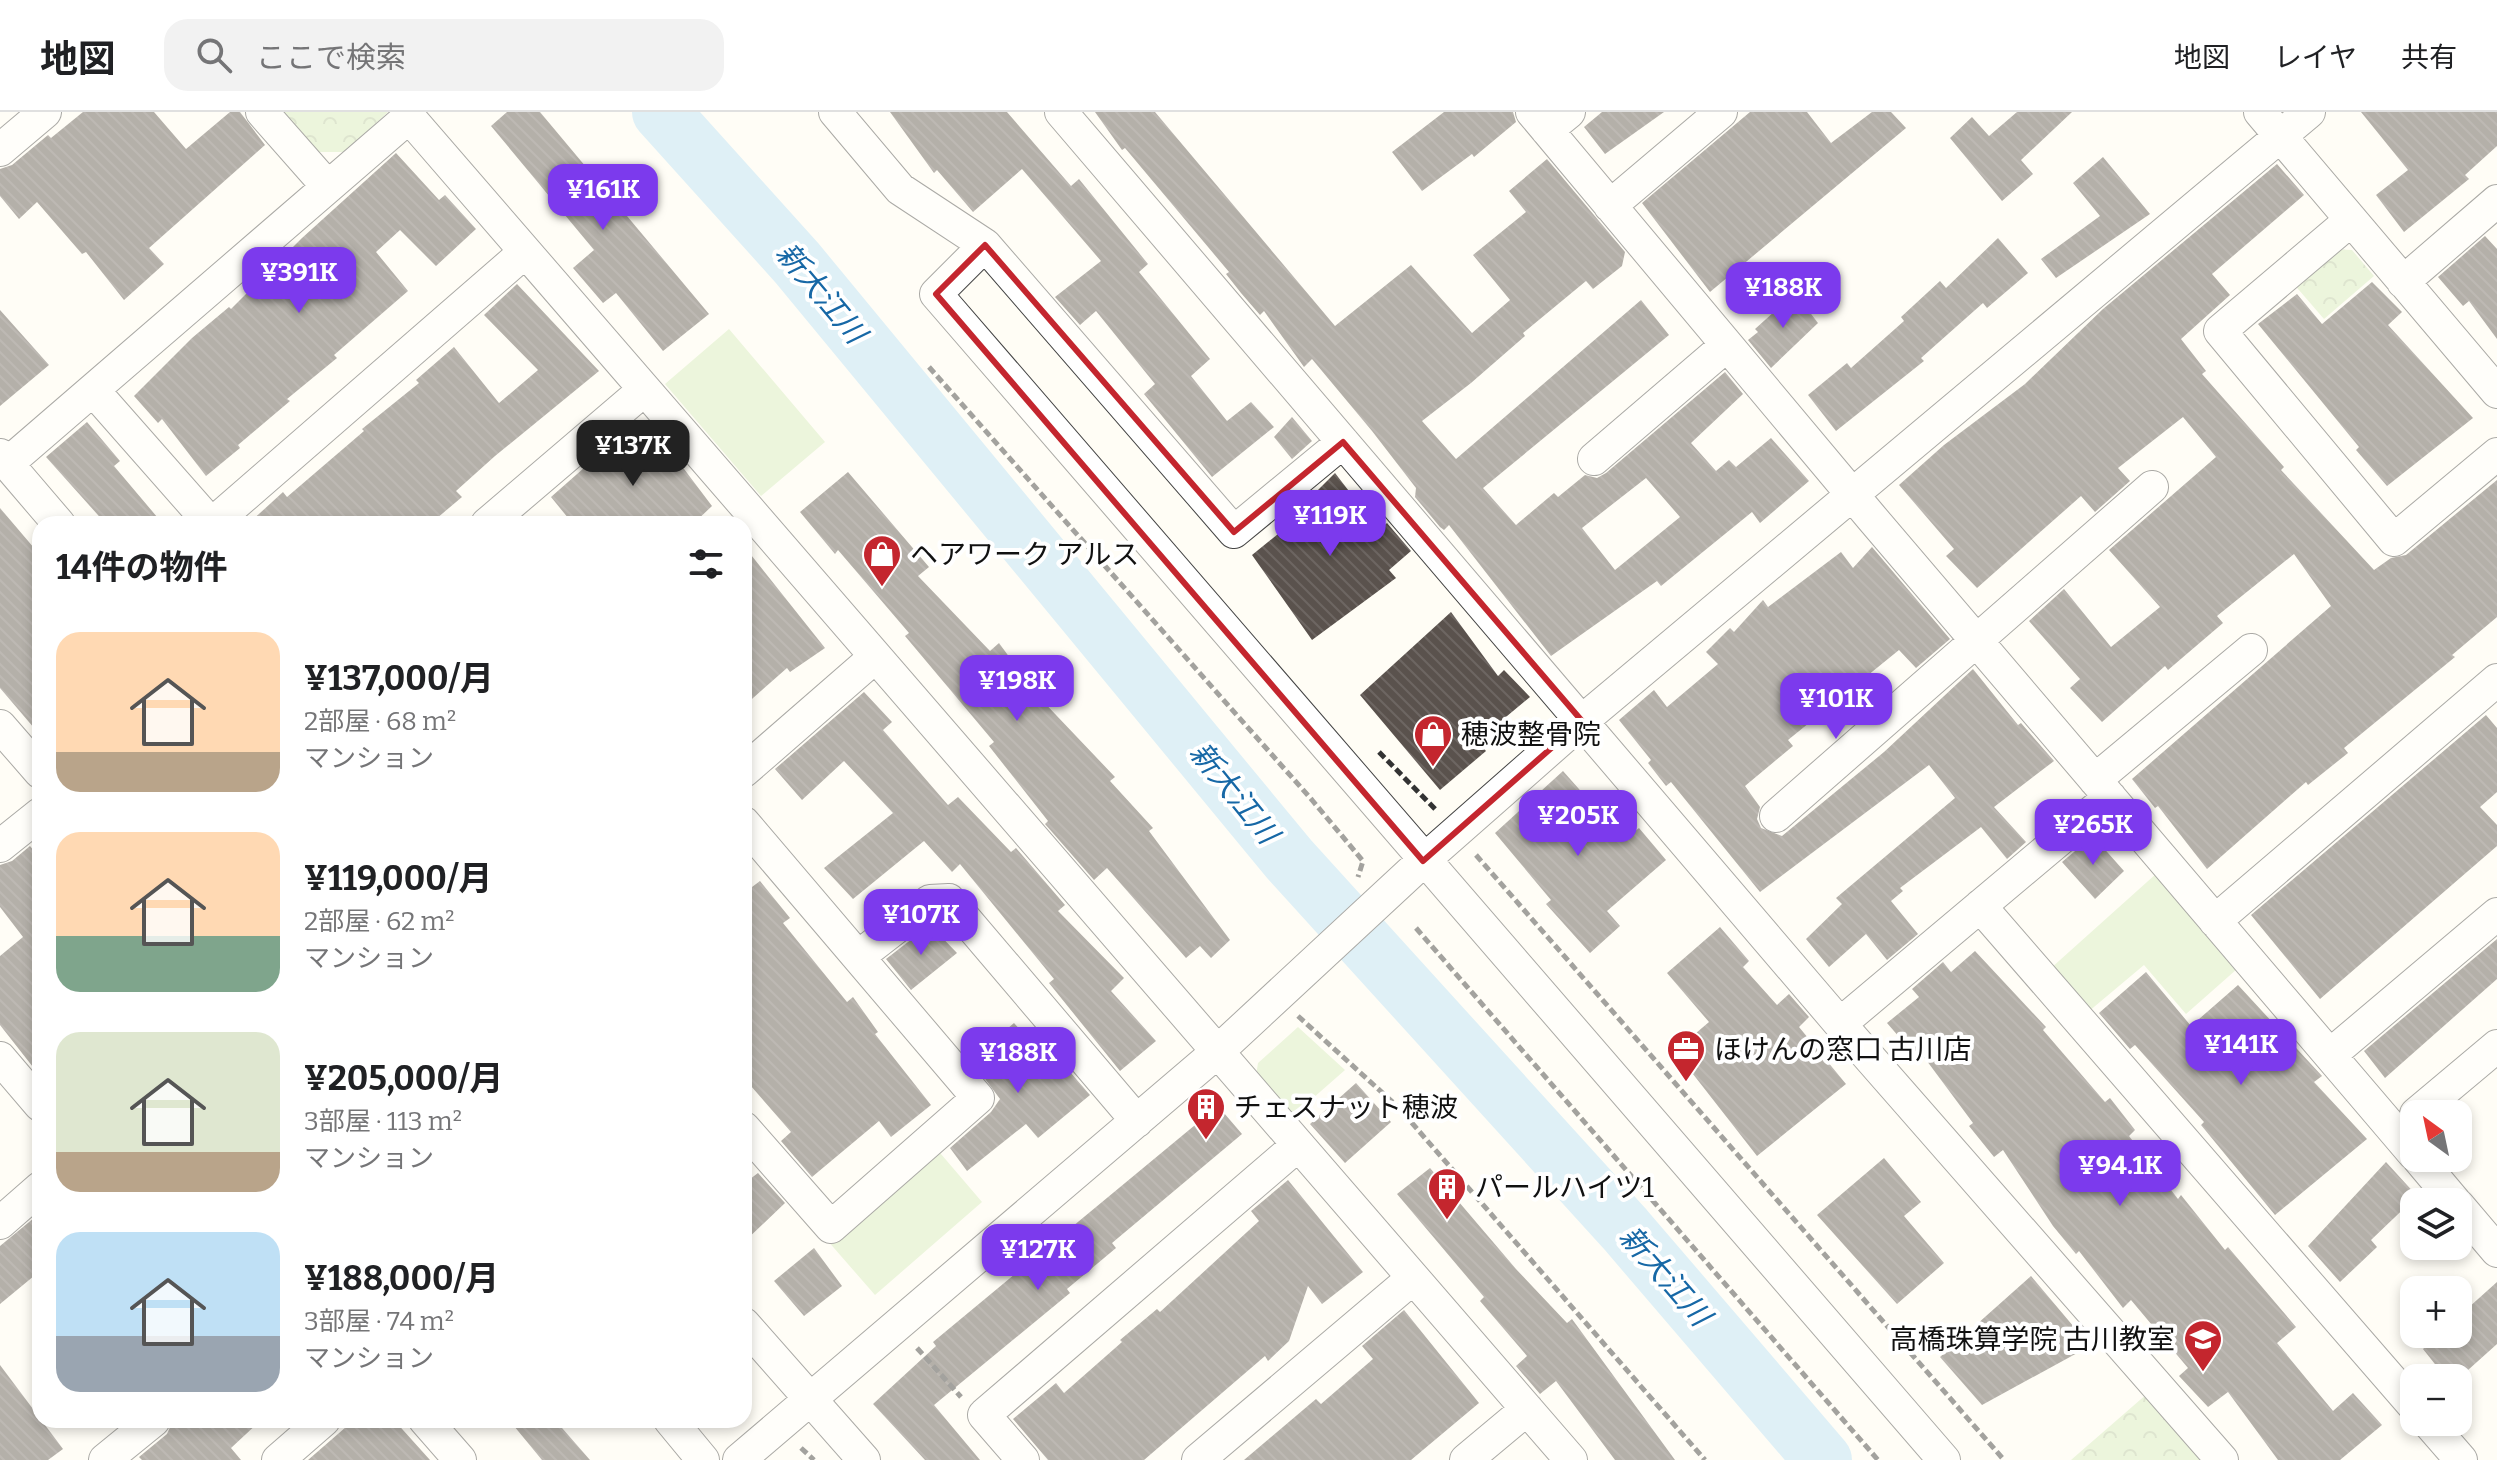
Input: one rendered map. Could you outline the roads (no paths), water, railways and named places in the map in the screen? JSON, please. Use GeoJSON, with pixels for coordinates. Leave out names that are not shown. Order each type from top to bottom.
{"type":"FeatureCollection","features":[{"type":"Feature","properties":{"kind":"street"},"geometry":{"type":"LineString","coordinates":[[0,150],[45,112]]}},
{"type":"Feature","properties":{"kind":"street"},"geometry":{"type":"LineString","coordinates":[[262,112],[328,187]]}},
{"type":"Feature","properties":{"kind":"street"},"geometry":{"type":"LineString","coordinates":[[835,112],[900,189],[985,245],[1234,532],[1343,442]]}},
{"type":"Feature","properties":{"kind":"street"},"geometry":{"type":"LineString","coordinates":[[1061,112],[1840,1024],[2222,1460]]}},
{"type":"Feature","properties":{"kind":"street"},"geometry":{"type":"LineString","coordinates":[[1610,206],[1721,112]]}},
{"type":"Feature","properties":{"kind":"street"},"geometry":{"type":"LineString","coordinates":[[2260,112],[2497,392]]}},
{"type":"Feature","properties":{"kind":"street"},"geometry":{"type":"LineString","coordinates":[[739,1460],[1216,1053],[1308,968],[1368,893],[1423,861],[1582,721],[2309,112]]}},
{"type":"Feature","properties":{"kind":"street"},"geometry":{"type":"LineString","coordinates":[[52,516],[4,460],[93,390],[409,117],[644,390],[742,516]]}},
{"type":"Feature","properties":{"kind":"street"},"geometry":{"type":"LineString","coordinates":[[1550,118],[1610,206],[1853,496],[2330,1055],[2400,1123]]}},
{"type":"Feature","properties":{"kind":"street"},"geometry":{"type":"LineString","coordinates":[[2403,282],[2497,201]]}},
{"type":"Feature","properties":{"kind":"street"},"geometry":{"type":"LineString","coordinates":[[2351,220],[2220,331],[2394,540],[2497,454]]}},
{"type":"Feature","properties":{"kind":"street"},"geometry":{"type":"LineString","coordinates":[[985,245],[936,294],[1944,1460]]}},
{"type":"Feature","properties":{"kind":"street"},"geometry":{"type":"LineString","coordinates":[[221,516],[525,252]]}},
{"type":"Feature","properties":{"kind":"street"},"geometry":{"type":"LineString","coordinates":[[1594,459],[1727,345]]}},
{"type":"Feature","properties":{"kind":"street"},"geometry":{"type":"LineString","coordinates":[[93,390],[205,516]]}},
{"type":"Feature","properties":{"kind":"street"},"geometry":{"type":"LineString","coordinates":[[496,516],[644,390]]}},
{"type":"Feature","properties":{"kind":"street"},"geometry":{"type":"LineString","coordinates":[[1776,816],[1978,643],[2152,487]]}},
{"type":"Feature","properties":{"kind":"street"},"geometry":{"type":"LineString","coordinates":[[752,529],[875,657],[1571,1460]]}},
{"type":"Feature","properties":{"kind":"street"},"geometry":{"type":"LineString","coordinates":[[1840,1024],[1980,906],[2251,650]]}},
{"type":"Feature","properties":{"kind":"street"},"geometry":{"type":"LineString","coordinates":[[752,764],[875,657]]}},
{"type":"Feature","properties":{"kind":"street"},"geometry":{"type":"LineString","coordinates":[[2215,921],[2497,680]]}},
{"type":"Feature","properties":{"kind":"street"},"geometry":{"type":"LineString","coordinates":[[0,726],[32,763]]}},
{"type":"Feature","properties":{"kind":"street"},"geometry":{"type":"LineString","coordinates":[[0,846],[32,820]]}},
{"type":"Feature","properties":{"kind":"street"},"geometry":{"type":"LineString","coordinates":[[752,832],[978,1098],[831,1227],[752,1137]]}},
{"type":"Feature","properties":{"kind":"street"},"geometry":{"type":"LineString","coordinates":[[858,957],[930,901],[949,900],[1137,1121]]}},
{"type":"Feature","properties":{"kind":"street"},"geometry":{"type":"LineString","coordinates":[[1980,906],[2400,1390]]}},
{"type":"Feature","properties":{"kind":"street"},"geometry":{"type":"LineString","coordinates":[[2330,1055],[2497,914]]}},
{"type":"Feature","properties":{"kind":"street"},"geometry":{"type":"LineString","coordinates":[[2444,1100],[2497,1046]]}},
{"type":"Feature","properties":{"kind":"street"},"geometry":{"type":"LineString","coordinates":[[0,1058],[32,1096]]}},
{"type":"Feature","properties":{"kind":"street"},"geometry":{"type":"LineString","coordinates":[[1023,1460],[984,1415],[1298,1145]]}},
{"type":"Feature","properties":{"kind":"street"},"geometry":{"type":"LineString","coordinates":[[0,1223],[32,1195]]}},
{"type":"Feature","properties":{"kind":"street"},"geometry":{"type":"LineString","coordinates":[[2472,1222],[2497,1251]]}},
{"type":"Feature","properties":{"kind":"street"},"geometry":{"type":"LineString","coordinates":[[1198,1460],[1413,1278]]}},
{"type":"Feature","properties":{"kind":"street"},"geometry":{"type":"LineString","coordinates":[[752,1333],[864,1460]]}},
{"type":"Feature","properties":{"kind":"street"},"geometry":{"type":"LineString","coordinates":[[1466,1460],[1527,1409]]}},
{"type":"Feature","properties":{"kind":"street"},"geometry":{"type":"LineString","coordinates":[[105,1460],[144,1428]]}},
{"type":"Feature","properties":{"kind":"street"},"geometry":{"type":"LineString","coordinates":[[278,1460],[315,1428]]}},
{"type":"Feature","properties":{"kind":"street"},"geometry":{"type":"LineString","coordinates":[[432,1428],[460,1460]]}},
{"type":"Feature","properties":{"kind":"street"},"geometry":{"type":"LineString","coordinates":[[677,1428],[703,1460]]}},
{"type":"Feature","properties":{"kind":"street"},"geometry":{"type":"LineString","coordinates":[[2440,1436],[2461,1460]]}},
{"type":"Feature","properties":{"kind":"waterway","name":"新大江川"},"geometry":{"type":"LineString","coordinates":[[661,112],[797,263],[1289,859],[1625,1229],[1823,1460]]}},
{"type":"Feature","properties":{"kind":"place","name":"ヘアワーク アルス"},"geometry":{"type":"Point","coordinates":[882,588]}},
{"type":"Feature","properties":{"kind":"place","name":"穂波整骨院"},"geometry":{"type":"Point","coordinates":[1433,768]}},
{"type":"Feature","properties":{"kind":"place","name":"ほけんの窓口 古川店"},"geometry":{"type":"Point","coordinates":[1686,1083]}},
{"type":"Feature","properties":{"kind":"place","name":"チェスナット穂波"},"geometry":{"type":"Point","coordinates":[1206,1141]}},
{"type":"Feature","properties":{"kind":"place","name":"パールハイツ1"},"geometry":{"type":"Point","coordinates":[1447,1221]}},
{"type":"Feature","properties":{"kind":"place","name":"高橋珠算学院 古川教室"},"geometry":{"type":"Point","coordinates":[2203,1373]}}]}
